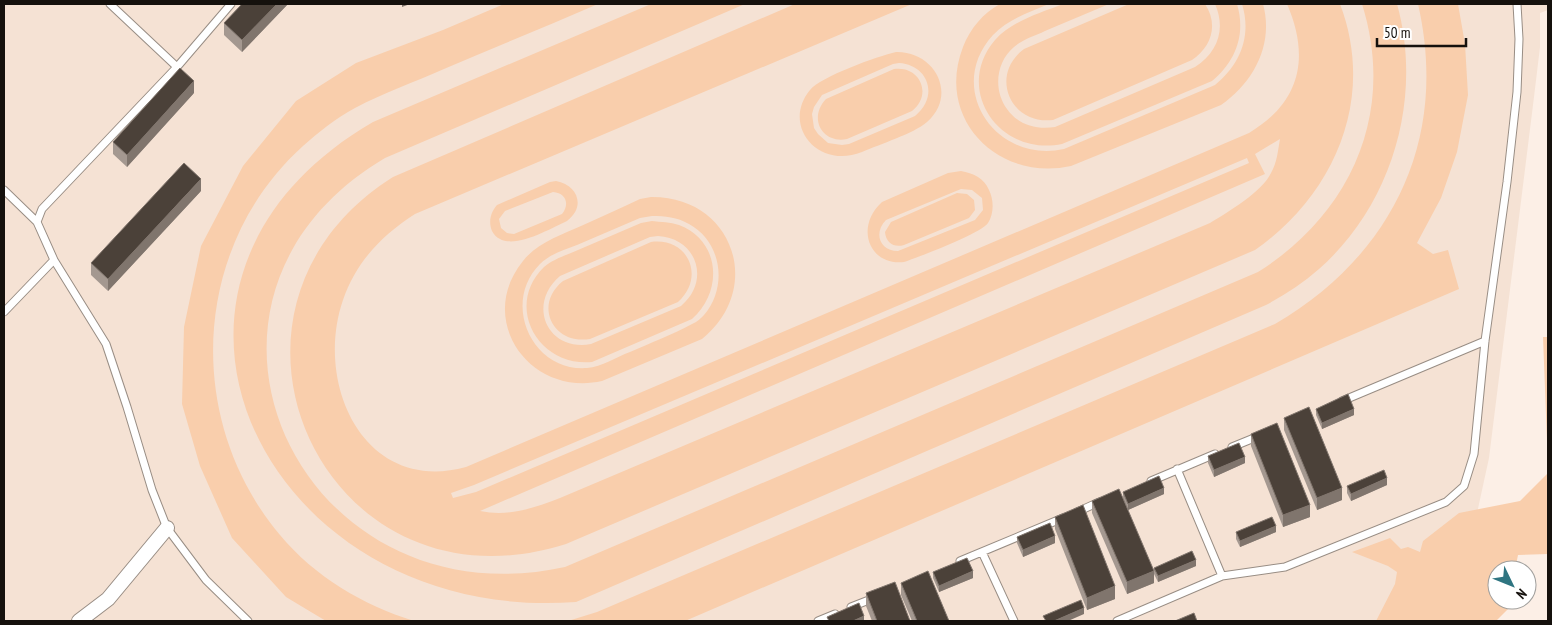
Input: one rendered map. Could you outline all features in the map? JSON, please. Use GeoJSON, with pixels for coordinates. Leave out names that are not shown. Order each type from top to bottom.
{"type":"FeatureCollection","features":[{"type":"Feature","properties":{"kind":"street"},"geometry":{"type":"LineString","coordinates":[[79,621],[108,599],[167,528]]}},
{"type":"Feature","properties":{"kind":"lane"},"geometry":{"type":"LineString","coordinates":[[110,4],[177,67]]}},
{"type":"Feature","properties":{"kind":"lane"},"geometry":{"type":"LineString","coordinates":[[37,222],[42,209],[177,67],[231,4]]}},
{"type":"Feature","properties":{"kind":"lane"},"geometry":{"type":"LineString","coordinates":[[1117,621],[1222,576],[1285,567],[1446,502],[1464,486],[1474,454],[1485,341],[1507,182],[1517,92],[1519,40],[1517,4]]}},
{"type":"Feature","properties":{"kind":"lane"},"geometry":{"type":"LineString","coordinates":[[4,190],[37,222],[54,260],[106,344],[152,490],[167,528],[206,580],[248,621]]}},
{"type":"Feature","properties":{"kind":"lane"},"geometry":{"type":"LineString","coordinates":[[4,312],[54,260]]}},
{"type":"Feature","properties":{"kind":"lane"},"geometry":{"type":"LineString","coordinates":[[1331,405],[1485,341]]}},
{"type":"Feature","properties":{"kind":"lane"},"geometry":{"type":"LineString","coordinates":[[1142,484],[1268,432]]}},
{"type":"Feature","properties":{"kind":"lane"},"geometry":{"type":"LineString","coordinates":[[1177,470],[1222,576]]}},
{"type":"Feature","properties":{"kind":"lane"},"geometry":{"type":"LineString","coordinates":[[955,563],[1106,499]]}},
{"type":"Feature","properties":{"kind":"lane"},"geometry":{"type":"LineString","coordinates":[[982,552],[1014,621]]}},
{"type":"Feature","properties":{"kind":"lane"},"geometry":{"type":"LineString","coordinates":[[818,621],[882,594]]}},
{"type":"Feature","properties":{"kind":"shaded area"},"geometry":{"type":"Polygon","coordinates":[[[4,4],[1548,4],[1548,10],[1540,13],[1540,47],[1489,458],[1474,527],[1427,621],[4,621],[4,4]]]}},
{"type":"Feature","properties":{"kind":"shaded area"},"geometry":{"type":"Polygon","coordinates":[[[504,4],[598,4],[377,97],[328,125],[303,146],[266,187],[239,233],[221,283],[214,336],[216,388],[227,440],[249,490],[280,535],[324,576],[341,588],[376,607],[414,621],[326,621],[286,597],[232,538],[200,466],[182,404],[184,327],[201,246],[243,166],[296,101],[356,63],[443,30],[504,4]]]}},
{"type":"Feature","properties":{"kind":"shaded area"},"geometry":{"type":"Polygon","coordinates":[[[651,4],[745,4],[385,158],[313,218],[275,290],[267,365],[286,437],[328,500],[391,547],[471,572],[565,567],[1258,272],[1291,248],[1319,220],[1341,190],[1358,156],[1369,121],[1373,83],[1371,44],[1362,4],[1397,4],[1404,39],[1406,75],[1403,112],[1396,147],[1383,181],[1366,213],[1345,243],[1307,279],[1266,305],[576,602],[467,595],[375,559],[303,503],[255,431],[234,351],[244,268],[290,190],[373,122],[651,4]]]}},
{"type":"Feature","properties":{"kind":"shaded area"},"geometry":{"type":"Polygon","coordinates":[[[795,4],[912,4],[415,214],[381,240],[355,273],[343,300],[336,332],[336,365],[342,397],[355,426],[375,449],[400,465],[430,471],[466,467],[1249,133],[1267,121],[1280,107],[1290,93],[1296,77],[1299,60],[1298,42],[1287,4],[1340,4],[1350,39],[1353,74],[1350,108],[1341,141],[1327,172],[1307,201],[1283,227],[1255,250],[566,544],[480,556],[407,538],[349,497],[310,439],[291,372],[297,301],[330,234],[393,177],[795,4]],[[1280,139],[1255,154],[1265,174],[480,511],[501,513],[521,511],[560,498],[1210,223],[1244,201],[1267,180],[1275,165],[1280,139]],[[1247,158],[474,485],[451,493],[453,498],[476,492],[1249,163],[1247,158]]]}},
{"type":"Feature","properties":{"kind":"shaded area"},"geometry":{"type":"Polygon","coordinates":[[[1000,4],[1049,4],[1012,20],[999,29],[979,55],[974,77],[976,98],[984,117],[998,133],[1017,145],[1039,151],[1064,149],[1215,85],[1231,68],[1242,49],[1246,27],[1242,4],[1263,4],[1266,33],[1263,47],[1252,73],[1233,96],[1221,105],[1071,166],[1044,168],[1019,164],[997,154],[979,140],[966,121],[958,98],[957,73],[966,40],[973,28],[983,17],[1000,4]]]}},
{"type":"Feature","properties":{"kind":"shaded area"},"geometry":{"type":"Polygon","coordinates":[[[1063,4],[1109,4],[1021,42],[1003,60],[998,76],[1000,93],[1007,109],[1022,123],[1035,127],[1055,127],[1195,67],[1209,54],[1218,39],[1220,22],[1215,4],[1237,4],[1240,26],[1237,46],[1227,65],[1212,81],[1062,144],[1039,145],[1019,140],[1002,130],[989,115],[981,98],[979,79],[983,59],[995,40],[1002,33],[1027,18],[1063,4]]]}},
{"type":"Feature","properties":{"kind":"shaded area"},"geometry":{"type":"Polygon","coordinates":[[[1129,4],[1205,4],[1212,20],[1211,35],[1208,42],[1199,55],[1192,60],[1053,120],[1038,119],[1025,115],[1016,107],[1009,96],[1006,84],[1013,60],[1024,49],[1129,4]]]}},
{"type":"Feature","properties":{"kind":"shaded area"},"geometry":{"type":"Polygon","coordinates":[[[1418,4],[1458,4],[1465,44],[1468,95],[1457,152],[1441,198],[1417,243],[1433,254],[1448,250],[1459,289],[685,621],[568,621],[597,612],[1275,324],[1316,296],[1351,264],[1380,228],[1402,189],[1417,146],[1425,101],[1426,54],[1418,4]]]}},
{"type":"Feature","properties":{"kind":"shaded area"},"geometry":{"type":"Polygon","coordinates":[[[896,52],[910,54],[922,59],[931,67],[938,76],[941,88],[941,100],[936,111],[927,122],[913,131],[862,152],[846,156],[831,155],[819,150],[809,141],[802,130],[800,117],[802,103],[810,90],[837,73],[896,52]],[[893,64],[822,95],[812,114],[814,128],[818,134],[828,143],[849,144],[915,116],[927,100],[928,91],[924,76],[918,69],[909,65],[893,64]]]}},
{"type":"Feature","properties":{"kind":"shaded area"},"geometry":{"type":"Polygon","coordinates":[[[894,69],[903,69],[911,72],[921,82],[922,97],[912,111],[847,139],[831,138],[825,134],[820,128],[818,114],[826,99],[894,69]]]}},
{"type":"Feature","properties":{"kind":"shaded area"},"geometry":{"type":"Polygon","coordinates":[[[965,172],[978,177],[984,182],[991,194],[992,202],[992,211],[988,223],[983,228],[962,239],[904,262],[892,262],[882,258],[874,251],[869,242],[869,222],[874,212],[882,202],[948,173],[965,172]],[[961,189],[886,220],[880,230],[880,240],[887,248],[898,251],[975,220],[983,210],[982,198],[972,190],[961,189]]]}},
{"type":"Feature","properties":{"kind":"shaded area"},"geometry":{"type":"Polygon","coordinates":[[[550,182],[564,183],[574,192],[578,203],[573,215],[567,221],[528,238],[507,241],[498,238],[492,231],[490,224],[493,211],[497,205],[550,182]],[[553,192],[505,211],[499,219],[501,228],[507,233],[514,234],[562,214],[566,203],[564,197],[553,192]]]}},
{"type":"Feature","properties":{"kind":"shaded area"},"geometry":{"type":"Polygon","coordinates":[[[957,193],[967,194],[974,200],[975,210],[969,218],[904,245],[894,245],[889,242],[885,232],[891,222],[957,193]]]}},
{"type":"Feature","properties":{"kind":"shaded area"},"geometry":{"type":"Polygon","coordinates":[[[651,197],[679,201],[702,212],[720,228],[731,248],[735,271],[732,295],[721,318],[702,339],[602,381],[576,383],[553,377],[533,366],[518,349],[508,329],[505,307],[510,284],[523,261],[542,244],[640,199],[651,197]],[[652,216],[640,218],[557,253],[540,264],[529,280],[523,297],[523,315],[528,332],[538,347],[551,359],[568,366],[587,368],[598,366],[696,322],[712,304],[719,279],[715,253],[709,242],[689,224],[675,218],[652,216]]]}},
{"type":"Feature","properties":{"kind":"shaded area"},"geometry":{"type":"Polygon","coordinates":[[[652,221],[679,225],[693,233],[703,243],[710,255],[713,268],[713,282],[702,308],[692,319],[592,362],[573,361],[556,355],[543,344],[533,331],[527,316],[527,299],[532,282],[544,267],[560,257],[641,223],[652,221]],[[658,236],[650,237],[560,276],[550,288],[544,300],[547,324],[553,334],[563,341],[576,345],[591,344],[681,306],[690,296],[696,285],[697,273],[695,262],[690,252],[682,244],[658,236]]]}},
{"type":"Feature","properties":{"kind":"shaded area"},"geometry":{"type":"Polygon","coordinates":[[[651,242],[664,242],[675,246],[683,252],[689,261],[692,271],[691,281],[686,292],[678,302],[590,339],[577,339],[566,336],[557,330],[551,321],[549,301],[554,291],[563,281],[651,242]]]}},
{"type":"Feature","properties":{"kind":"shaded area"},"geometry":{"type":"Polygon","coordinates":[[[1543,337],[1548,337],[1548,467],[1543,337]]]}},
{"type":"Feature","properties":{"kind":"shaded area"},"geometry":{"type":"Polygon","coordinates":[[[1548,473],[1548,554],[1518,555],[1517,560],[1487,560],[1487,610],[1507,610],[1496,621],[1376,621],[1395,584],[1397,572],[1388,566],[1352,552],[1390,538],[1401,549],[1408,547],[1420,552],[1423,541],[1459,513],[1520,501],[1548,473]]]}},
{"type":"Feature","properties":{"kind":"building"},"geometry":{"type":"Polygon","coordinates":[[[242,4],[277,4],[242,40],[224,23],[242,4]]]}},
{"type":"Feature","properties":{"kind":"building"},"geometry":{"type":"Polygon","coordinates":[[[180,68],[194,81],[127,155],[113,142],[180,68]]]}},
{"type":"Feature","properties":{"kind":"building"},"geometry":{"type":"Polygon","coordinates":[[[184,163],[201,179],[108,279],[91,263],[184,163]]]}},
{"type":"Feature","properties":{"kind":"building"},"geometry":{"type":"Polygon","coordinates":[[[1348,394],[1354,409],[1322,423],[1316,409],[1348,394]]]}},
{"type":"Feature","properties":{"kind":"building"},"geometry":{"type":"Polygon","coordinates":[[[1309,407],[1342,488],[1317,498],[1284,418],[1309,407]]]}},
{"type":"Feature","properties":{"kind":"building"},"geometry":{"type":"Polygon","coordinates":[[[1277,423],[1310,505],[1283,515],[1251,434],[1277,423]]]}},
{"type":"Feature","properties":{"kind":"building"},"geometry":{"type":"Polygon","coordinates":[[[1239,443],[1245,457],[1214,470],[1208,456],[1239,443]]]}},
{"type":"Feature","properties":{"kind":"building"},"geometry":{"type":"Polygon","coordinates":[[[1384,470],[1387,478],[1351,494],[1347,486],[1384,470]]]}},
{"type":"Feature","properties":{"kind":"building"},"geometry":{"type":"Polygon","coordinates":[[[1159,476],[1164,488],[1128,504],[1123,492],[1159,476]]]}},
{"type":"Feature","properties":{"kind":"building"},"geometry":{"type":"Polygon","coordinates":[[[1119,489],[1154,571],[1127,582],[1092,501],[1119,489]]]}},
{"type":"Feature","properties":{"kind":"building"},"geometry":{"type":"Polygon","coordinates":[[[1083,505],[1115,586],[1087,598],[1055,517],[1083,505]]]}},
{"type":"Feature","properties":{"kind":"building"},"geometry":{"type":"Polygon","coordinates":[[[1272,517],[1276,526],[1240,541],[1236,532],[1272,517]]]}},
{"type":"Feature","properties":{"kind":"building"},"geometry":{"type":"Polygon","coordinates":[[[1050,523],[1055,536],[1023,550],[1017,537],[1050,523]]]}},
{"type":"Feature","properties":{"kind":"building"},"geometry":{"type":"Polygon","coordinates":[[[1192,551],[1196,560],[1158,576],[1154,568],[1192,551]]]}},
{"type":"Feature","properties":{"kind":"building"},"geometry":{"type":"Polygon","coordinates":[[[967,558],[973,571],[939,586],[933,572],[967,558]]]}},
{"type":"Feature","properties":{"kind":"building"},"geometry":{"type":"Polygon","coordinates":[[[928,571],[949,621],[917,621],[901,583],[928,571]]]}},
{"type":"Feature","properties":{"kind":"building"},"geometry":{"type":"Polygon","coordinates":[[[895,582],[910,621],[877,621],[866,593],[895,582]]]}},
{"type":"Feature","properties":{"kind":"building"},"geometry":{"type":"Polygon","coordinates":[[[1081,600],[1084,608],[1054,621],[1046,621],[1043,616],[1081,600]]]}},
{"type":"Feature","properties":{"kind":"building"},"geometry":{"type":"Polygon","coordinates":[[[859,603],[864,616],[853,621],[829,621],[827,617],[859,603]]]}},
{"type":"Feature","properties":{"kind":"building"},"geometry":{"type":"Polygon","coordinates":[[[1194,613],[1197,621],[1175,621],[1194,613]]]}}]}
